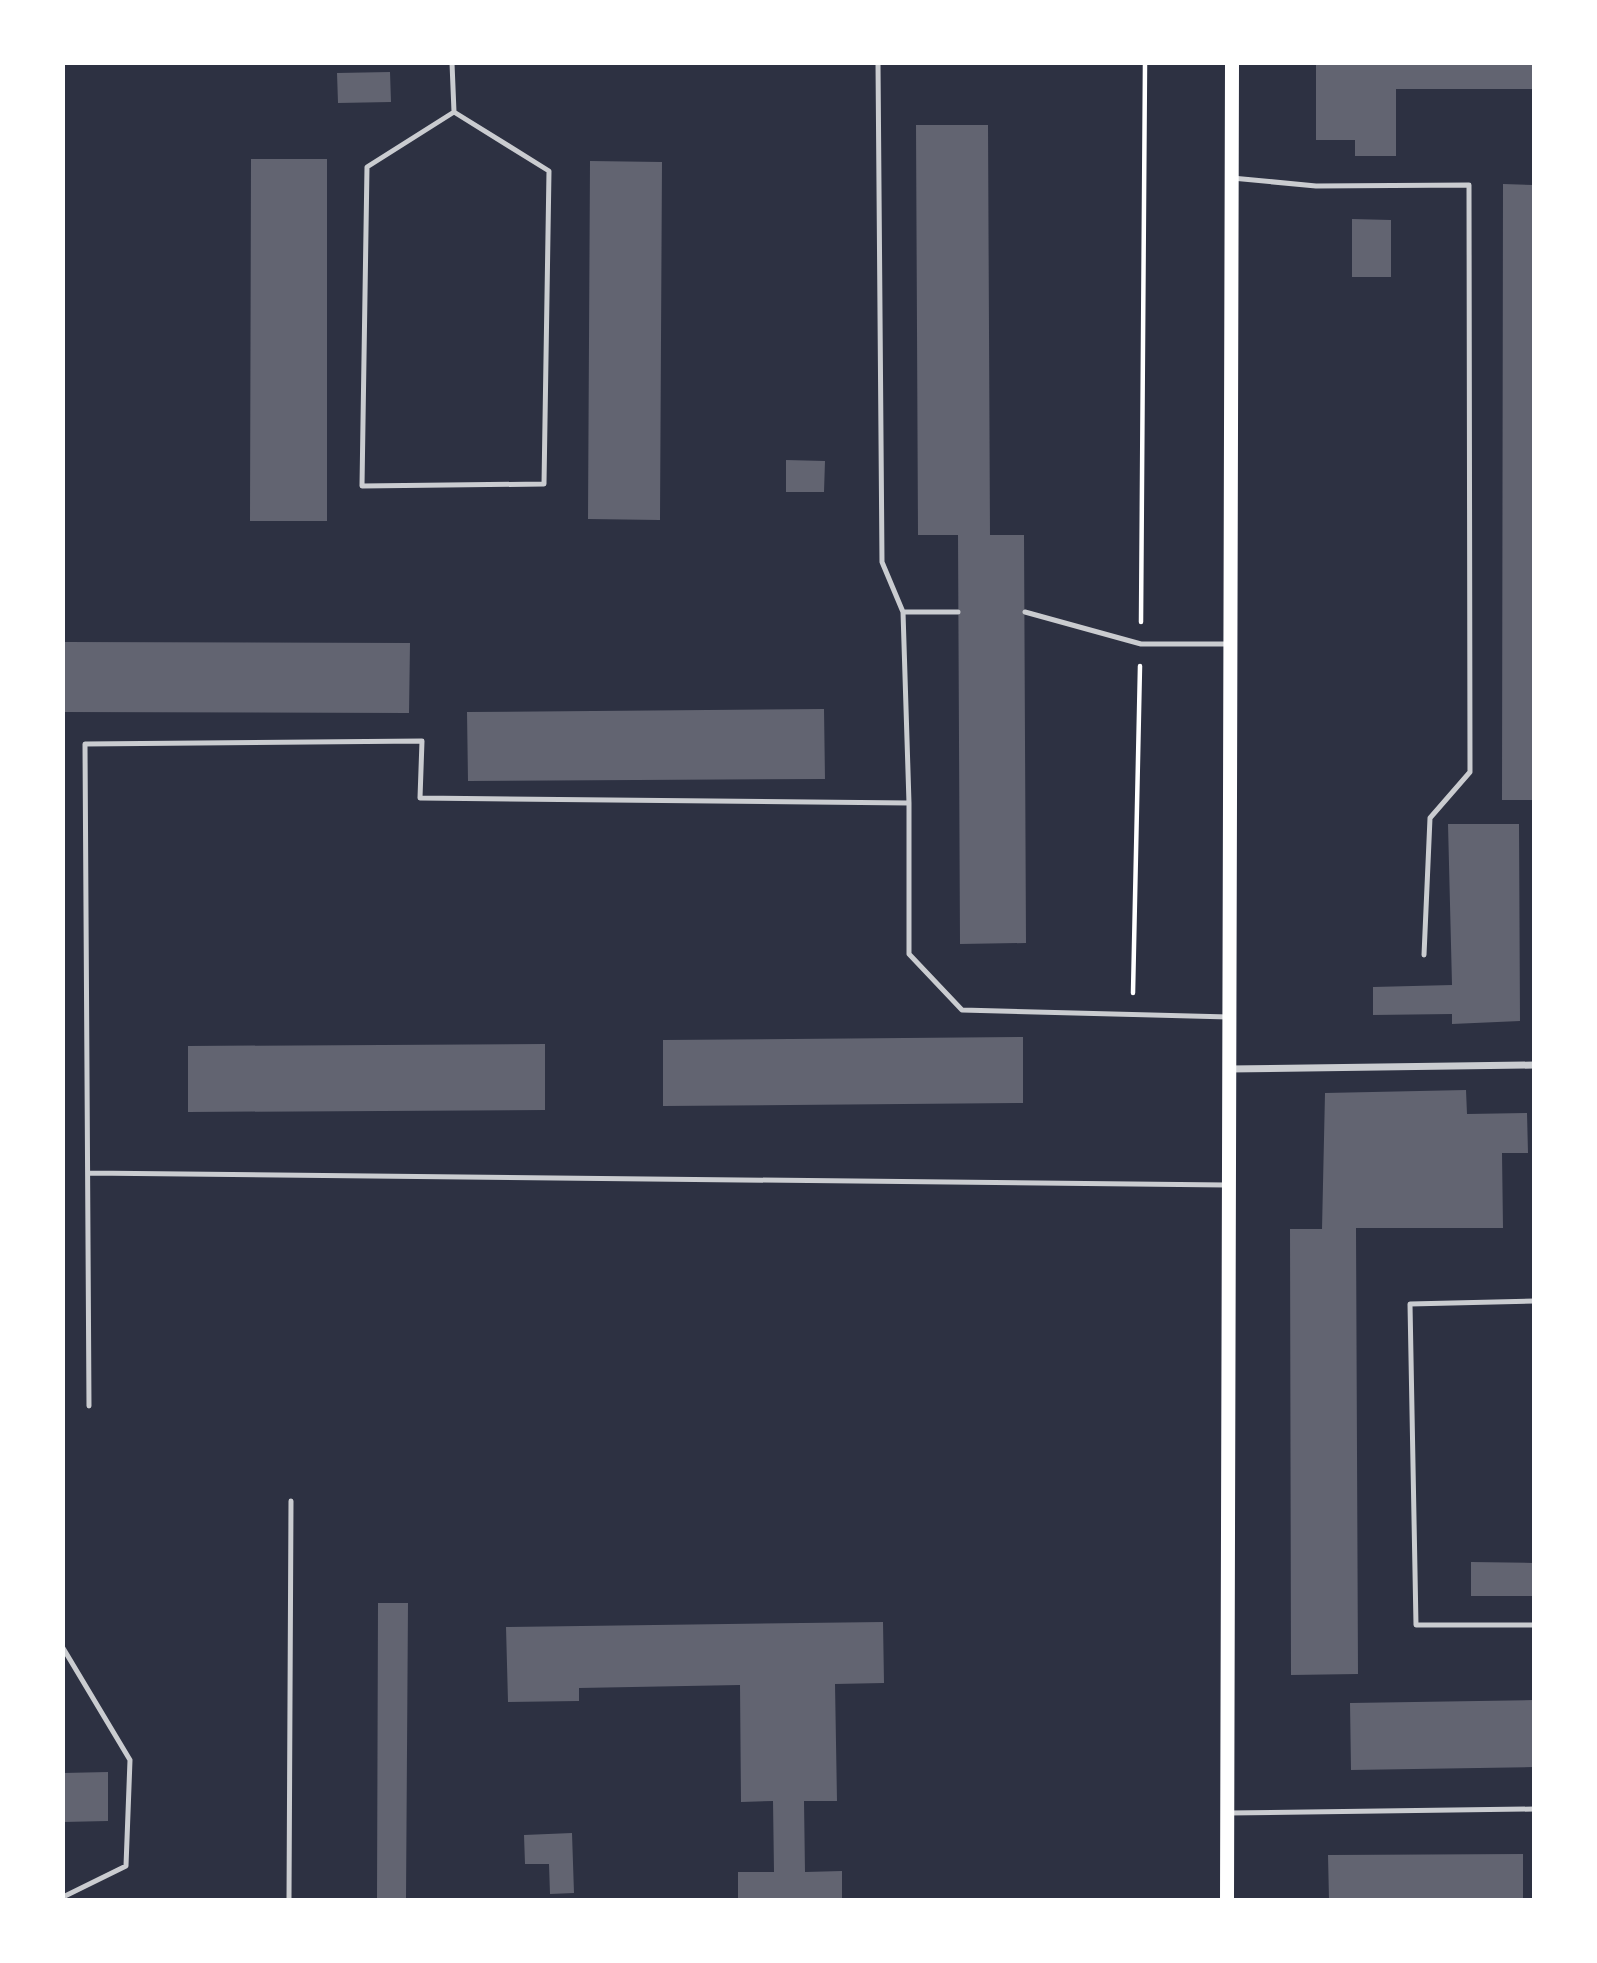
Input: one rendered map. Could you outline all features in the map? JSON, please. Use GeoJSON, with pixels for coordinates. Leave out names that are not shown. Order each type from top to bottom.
{"type":"FeatureCollection","features":[{"type":"Feature","properties":{"kind":"main road"},"geometry":{"type":"LineString","coordinates":[[1227,1900],[1232,63]]}},
{"type":"Feature","properties":{"kind":"street"},"geometry":{"type":"LineString","coordinates":[[1229,1069],[1534,1065]]}},
{"type":"Feature","properties":{"kind":"lane"},"geometry":{"type":"LineString","coordinates":[[452,63],[454,112]]}},
{"type":"Feature","properties":{"kind":"lane"},"geometry":{"type":"LineString","coordinates":[[878,63],[882,562],[903,612],[909,803],[909,954],[962,1010],[1229,1017]]}},
{"type":"Feature","properties":{"kind":"lane"},"geometry":{"type":"LineString","coordinates":[[454,112],[549,171],[544,484],[362,486],[367,167],[454,112]]}},
{"type":"Feature","properties":{"kind":"lane"},"geometry":{"type":"LineString","coordinates":[[1232,178],[1316,186],[1469,186],[1470,772],[1430,818],[1424,956]]}},
{"type":"Feature","properties":{"kind":"lane"},"geometry":{"type":"LineString","coordinates":[[903,612],[958,612]]}},
{"type":"Feature","properties":{"kind":"lane"},"geometry":{"type":"LineString","coordinates":[[1025,612],[1141,643],[1231,644]]}},
{"type":"Feature","properties":{"kind":"lane"},"geometry":{"type":"LineString","coordinates":[[89,1406],[85,744],[422,741],[420,798],[909,803]]}},
{"type":"Feature","properties":{"kind":"lane"},"geometry":{"type":"LineString","coordinates":[[88,1173],[1229,1185]]}},
{"type":"Feature","properties":{"kind":"lane"},"geometry":{"type":"LineString","coordinates":[[1534,1301],[1410,1304],[1416,1625],[1534,1625]]}},
{"type":"Feature","properties":{"kind":"lane"},"geometry":{"type":"LineString","coordinates":[[289,1900],[291,1501]]}},
{"type":"Feature","properties":{"kind":"lane"},"geometry":{"type":"LineString","coordinates":[[63,1648],[130,1760],[126,1866],[63,1896]]}},
{"type":"Feature","properties":{"kind":"lane"},"geometry":{"type":"LineString","coordinates":[[1227,1813],[1534,1810]]}},
{"type":"Feature","properties":{"kind":"path"},"geometry":{"type":"LineString","coordinates":[[1132,1014],[1141,643],[1145,63]]}},
{"type":"Feature","properties":{"kind":"building"},"geometry":{"type":"Polygon","coordinates":[[[1316,63],[1534,63],[1534,89],[1396,89],[1396,156],[1355,156],[1355,140],[1316,140],[1316,63]]]}},
{"type":"Feature","properties":{"kind":"building"},"geometry":{"type":"Polygon","coordinates":[[[390,72],[391,102],[338,103],[337,73],[390,72]]]}},
{"type":"Feature","properties":{"kind":"building"},"geometry":{"type":"Polygon","coordinates":[[[916,125],[988,125],[990,535],[1024,535],[1026,943],[960,944],[958,535],[918,535],[916,125]]]}},
{"type":"Feature","properties":{"kind":"building"},"geometry":{"type":"Polygon","coordinates":[[[251,159],[327,159],[327,521],[250,521],[251,159]]]}},
{"type":"Feature","properties":{"kind":"building"},"geometry":{"type":"Polygon","coordinates":[[[590,161],[662,162],[660,520],[588,519],[590,161]]]}},
{"type":"Feature","properties":{"kind":"building"},"geometry":{"type":"Polygon","coordinates":[[[1503,184],[1534,185],[1534,800],[1502,800],[1503,184]]]}},
{"type":"Feature","properties":{"kind":"building"},"geometry":{"type":"Polygon","coordinates":[[[1352,219],[1391,220],[1391,277],[1352,277],[1352,219]]]}},
{"type":"Feature","properties":{"kind":"building"},"geometry":{"type":"Polygon","coordinates":[[[786,460],[825,461],[824,492],[786,492],[786,460]]]}},
{"type":"Feature","properties":{"kind":"building"},"geometry":{"type":"Polygon","coordinates":[[[63,642],[410,643],[409,713],[63,712],[63,642]]]}},
{"type":"Feature","properties":{"kind":"building"},"geometry":{"type":"Polygon","coordinates":[[[824,709],[825,779],[468,781],[467,712],[824,709]]]}},
{"type":"Feature","properties":{"kind":"building"},"geometry":{"type":"Polygon","coordinates":[[[1448,824],[1519,824],[1520,1021],[1452,1024],[1452,1014],[1373,1015],[1373,987],[1452,985],[1448,824]]]}},
{"type":"Feature","properties":{"kind":"building"},"geometry":{"type":"Polygon","coordinates":[[[1023,1037],[1023,1103],[663,1106],[663,1040],[1023,1037]]]}},
{"type":"Feature","properties":{"kind":"building"},"geometry":{"type":"Polygon","coordinates":[[[545,1044],[545,1110],[188,1112],[188,1046],[545,1044]]]}},
{"type":"Feature","properties":{"kind":"building"},"geometry":{"type":"Polygon","coordinates":[[[1466,1090],[1467,1114],[1527,1113],[1528,1153],[1502,1153],[1503,1228],[1356,1228],[1358,1674],[1291,1675],[1290,1229],[1322,1229],[1325,1093],[1466,1090]]]}},
{"type":"Feature","properties":{"kind":"building"},"geometry":{"type":"Polygon","coordinates":[[[1471,1562],[1534,1563],[1534,1596],[1471,1596],[1471,1562]]]}},
{"type":"Feature","properties":{"kind":"building"},"geometry":{"type":"Polygon","coordinates":[[[378,1603],[408,1603],[406,1900],[377,1900],[378,1603]]]}},
{"type":"Feature","properties":{"kind":"building"},"geometry":{"type":"Polygon","coordinates":[[[883,1622],[884,1683],[835,1684],[837,1801],[804,1801],[805,1872],[842,1871],[842,1900],[738,1900],[738,1872],[774,1872],[773,1801],[741,1802],[740,1685],[579,1688],[579,1701],[508,1702],[506,1627],[883,1622]]]}},
{"type":"Feature","properties":{"kind":"building"},"geometry":{"type":"Polygon","coordinates":[[[1534,1700],[1534,1767],[1351,1770],[1350,1703],[1534,1700]]]}},
{"type":"Feature","properties":{"kind":"building"},"geometry":{"type":"Polygon","coordinates":[[[108,1772],[108,1821],[63,1822],[63,1773],[108,1772]]]}},
{"type":"Feature","properties":{"kind":"building"},"geometry":{"type":"Polygon","coordinates":[[[572,1833],[574,1893],[550,1894],[549,1864],[525,1864],[524,1835],[572,1833]]]}},
{"type":"Feature","properties":{"kind":"building"},"geometry":{"type":"Polygon","coordinates":[[[1523,1854],[1523,1900],[1329,1900],[1328,1855],[1523,1854]]]}}]}
